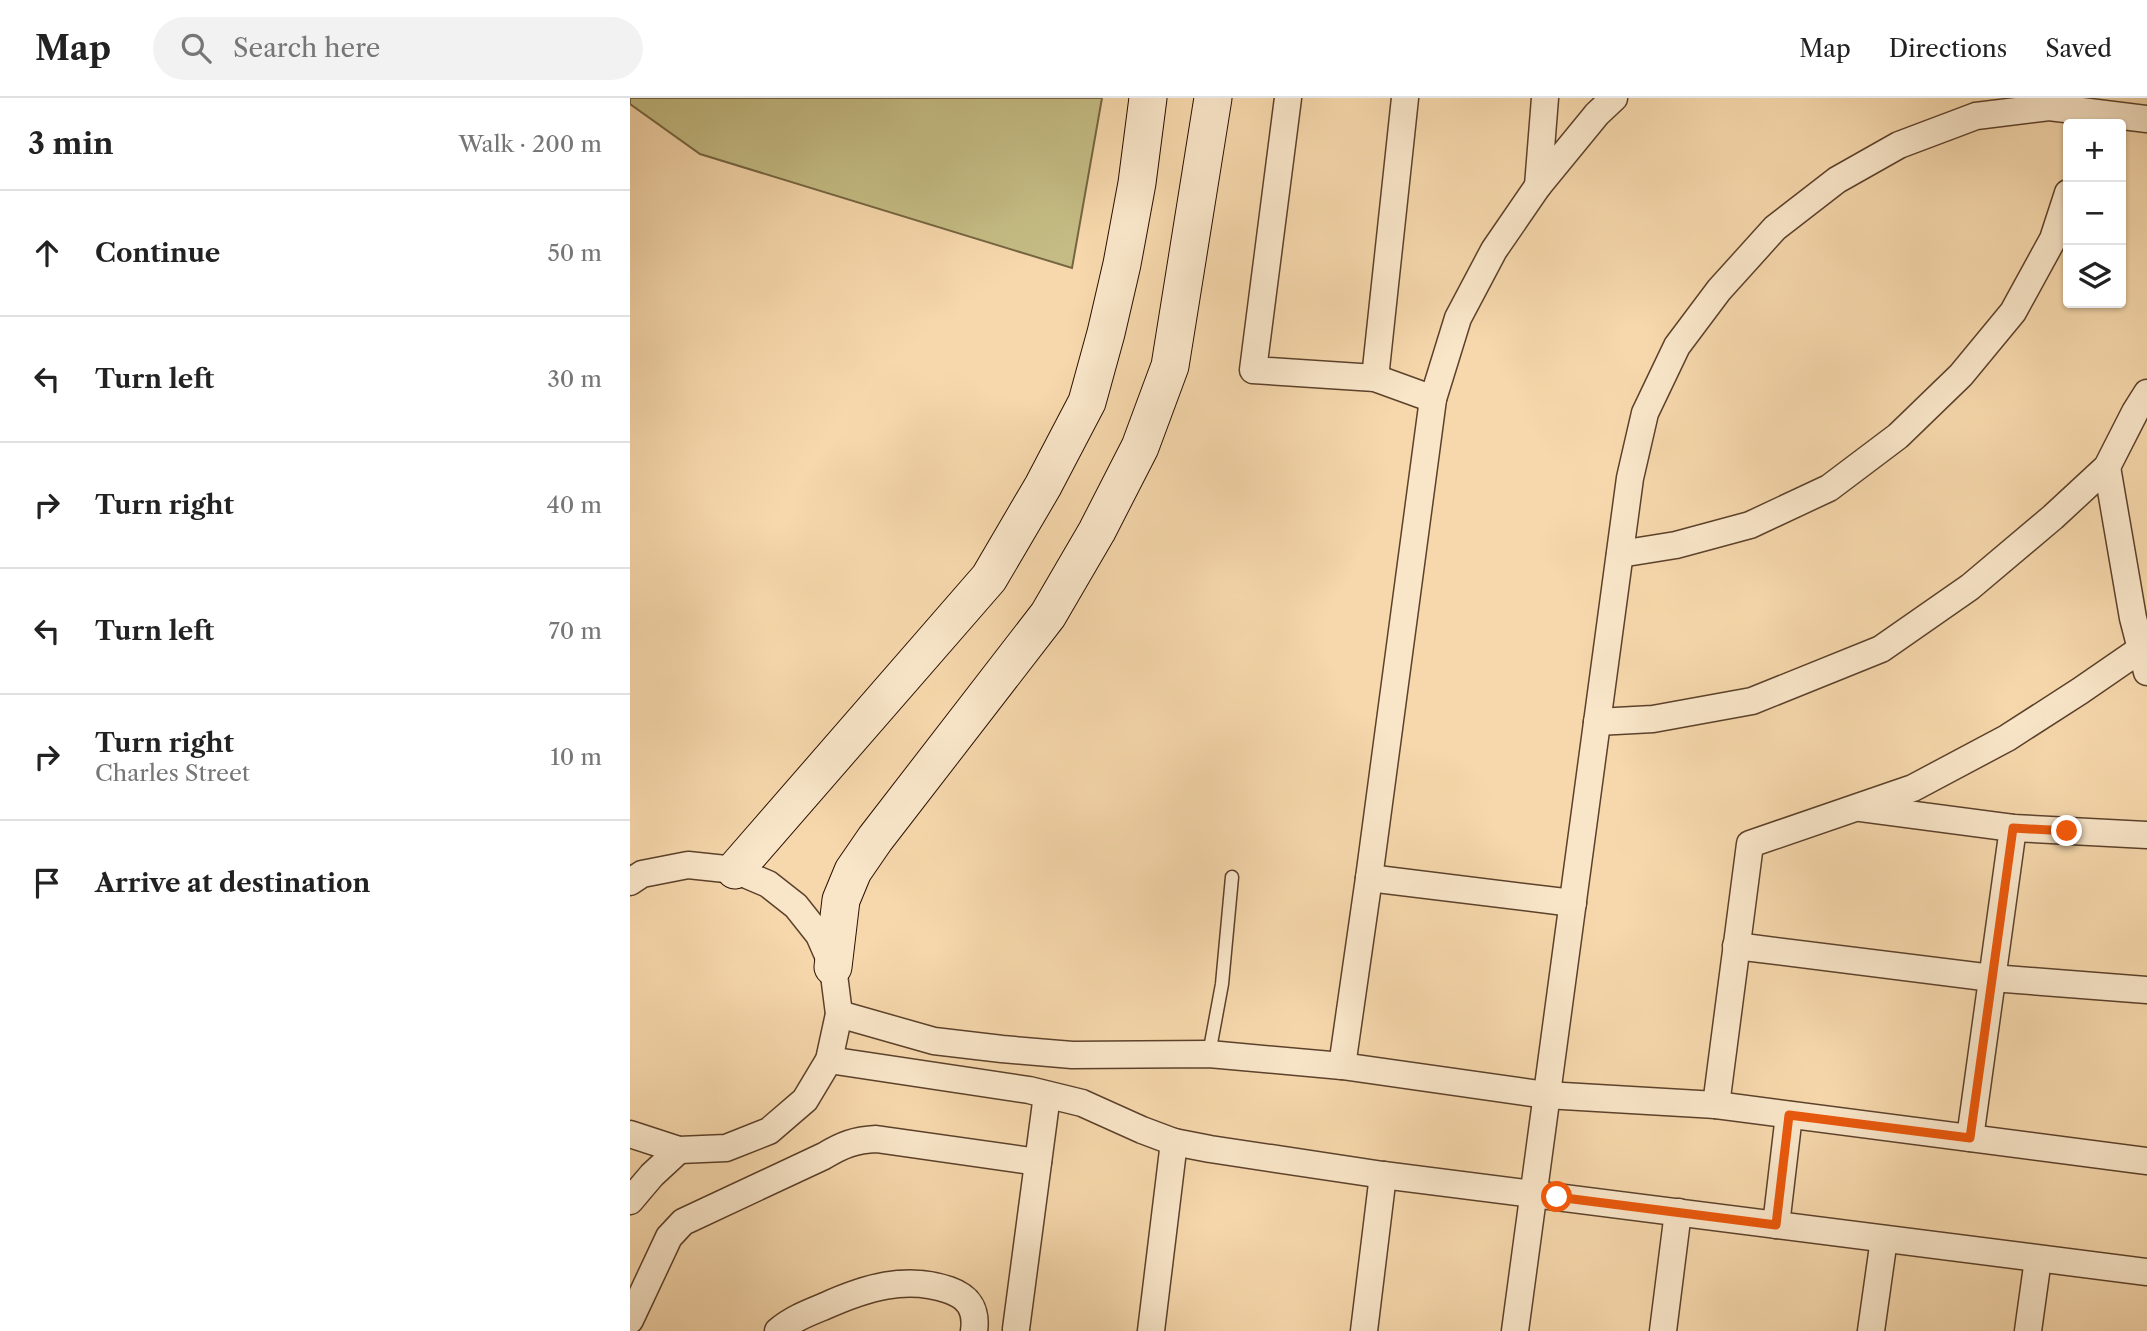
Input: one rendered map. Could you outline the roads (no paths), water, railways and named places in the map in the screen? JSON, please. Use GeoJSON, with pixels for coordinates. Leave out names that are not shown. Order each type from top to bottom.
{"type":"FeatureCollection","features":[{"type":"Feature","properties":{"kind":"street"},"geometry":{"type":"LineString","coordinates":[[735,870],[989,578],[1043,486],[1087,402],[1106,333],[1137,183],[1148,98]]}},
{"type":"Feature","properties":{"kind":"street"},"geometry":{"type":"LineString","coordinates":[[630,1134],[679,1150],[726,1148],[769,1131],[805,1100],[829,1060],[839,1014],[833,967],[841,900],[853,871],[874,839],[1048,615],[1097,531],[1140,447],[1170,366],[1213,98]]}},
{"type":"Feature","properties":{"kind":"street"},"geometry":{"type":"LineString","coordinates":[[1288,98],[1253,370],[1375,379],[1433,400]]}},
{"type":"Feature","properties":{"kind":"street"},"geometry":{"type":"LineString","coordinates":[[1375,379],[1405,98]]}},
{"type":"Feature","properties":{"kind":"street"},"geometry":{"type":"LineString","coordinates":[[1538,186],[1545,98]]}},
{"type":"Feature","properties":{"kind":"street"},"geometry":{"type":"LineString","coordinates":[[1342,1066],[1433,400],[1458,318],[1494,250],[1538,186],[1597,114],[1614,98]]}},
{"type":"Feature","properties":{"kind":"street"},"geometry":{"type":"LineString","coordinates":[[1515,1331],[1630,478],[1645,412],[1677,346],[1718,290],[1775,228],[1837,180],[1899,145],[1976,116],[2049,107],[2147,118]]}},
{"type":"Feature","properties":{"kind":"street"},"geometry":{"type":"LineString","coordinates":[[1620,554],[1676,545],[1750,525],[1829,488],[1898,436],[1961,375],[2013,312],[2053,239],[2063,208]]}},
{"type":"Feature","properties":{"kind":"street"},"geometry":{"type":"LineString","coordinates":[[1597,722],[1653,719],[1752,701],[1881,649],[1970,587],[2107,467],[2147,393]]}},
{"type":"Feature","properties":{"kind":"street"},"geometry":{"type":"LineString","coordinates":[[1716,1105],[1749,844],[1913,788],[2007,737],[2080,691],[2144,661],[2133,618],[2107,467]]}},
{"type":"Feature","properties":{"kind":"street"},"geometry":{"type":"LineString","coordinates":[[1856,807],[2013,828],[2147,835]]}},
{"type":"Feature","properties":{"kind":"street"},"geometry":{"type":"LineString","coordinates":[[1970,1138],[2013,828]]}},
{"type":"Feature","properties":{"kind":"street"},"geometry":{"type":"LineString","coordinates":[[630,882],[642,874],[688,865],[735,870],[768,884],[796,906],[819,935],[833,967]]}},
{"type":"Feature","properties":{"kind":"street"},"geometry":{"type":"LineString","coordinates":[[1369,878],[1573,903]]}},
{"type":"Feature","properties":{"kind":"street"},"geometry":{"type":"LineString","coordinates":[[1736,946],[1992,978],[2147,990]]}},
{"type":"Feature","properties":{"kind":"street"},"geometry":{"type":"LineString","coordinates":[[839,1014],[934,1041],[1002,1049],[1072,1055],[1209,1054],[1342,1066],[1546,1095],[1716,1105],[2147,1161]]}},
{"type":"Feature","properties":{"kind":"street"},"geometry":{"type":"LineString","coordinates":[[829,1060],[1029,1090],[1082,1103],[1174,1142],[1210,1149],[1383,1175],[2147,1272]]}},
{"type":"Feature","properties":{"kind":"street"},"geometry":{"type":"LineString","coordinates":[[778,1331],[789,1321],[850,1294],[890,1284],[931,1284],[961,1294],[972,1306],[974,1327],[1023,1330],[1038,1162],[1047,1095]]}},
{"type":"Feature","properties":{"kind":"street"},"geometry":{"type":"LineString","coordinates":[[1776,1225],[1789,1115]]}},
{"type":"Feature","properties":{"kind":"street"},"geometry":{"type":"LineString","coordinates":[[630,1320],[669,1237],[683,1222],[824,1156],[842,1144],[876,1139],[1038,1162]]}},
{"type":"Feature","properties":{"kind":"street"},"geometry":{"type":"LineString","coordinates":[[1151,1331],[1174,1142]]}},
{"type":"Feature","properties":{"kind":"street"},"geometry":{"type":"LineString","coordinates":[[630,1201],[652,1175],[679,1150]]}},
{"type":"Feature","properties":{"kind":"street"},"geometry":{"type":"LineString","coordinates":[[1364,1331],[1383,1175]]}},
{"type":"Feature","properties":{"kind":"street"},"geometry":{"type":"LineString","coordinates":[[1663,1331],[1678,1212]]}},
{"type":"Feature","properties":{"kind":"street"},"geometry":{"type":"LineString","coordinates":[[1871,1331],[1884,1239]]}},
{"type":"Feature","properties":{"kind":"street"},"geometry":{"type":"LineString","coordinates":[[2028,1331],[2038,1259]]}},
{"type":"Feature","properties":{"kind":"lane"},"geometry":{"type":"LineString","coordinates":[[1209,1054],[1222,984],[1232,877]]}}]}
